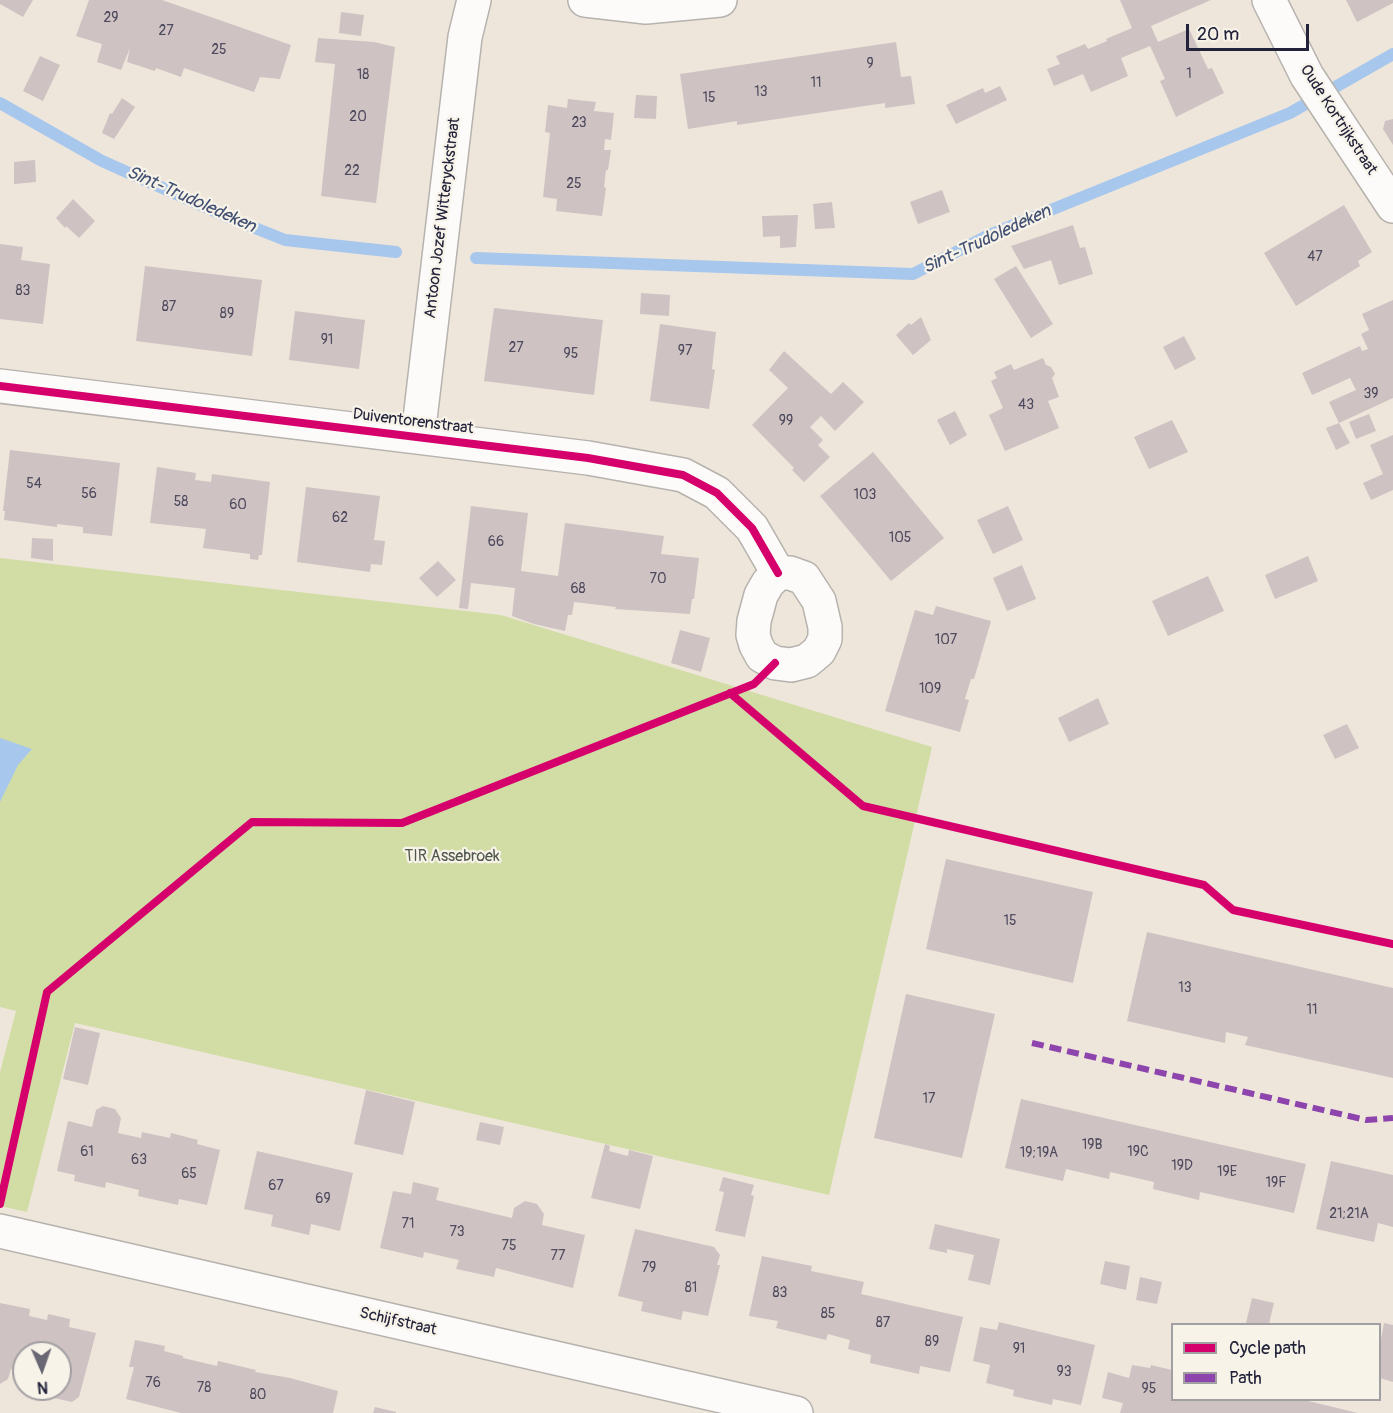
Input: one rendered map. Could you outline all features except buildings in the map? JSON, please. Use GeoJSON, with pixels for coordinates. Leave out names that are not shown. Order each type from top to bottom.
{"type":"FeatureCollection","features":[{"type":"Feature","properties":{"kind":"street","name":"Antoon Jozef Witteryckstraat"},"geometry":{"type":"LineString","coordinates":[[418,436],[465,37],[474,0]]}},
{"type":"Feature","properties":{"kind":"street"},"geometry":{"type":"LineString","coordinates":[[585,0],[646,7],[720,0]]}},
{"type":"Feature","properties":{"kind":"street","name":"Oude Kortrijkstraat"},"geometry":{"type":"LineString","coordinates":[[1269,0],[1307,76],[1393,206]]}},
{"type":"Feature","properties":{"kind":"street","name":"Duiventorenstraat"},"geometry":{"type":"LineString","coordinates":[[0,386],[588,458],[645,466],[683,475],[717,494],[752,528],[778,573]]}},
{"type":"Feature","properties":{"kind":"street","name":"Schijfstraat"},"geometry":{"type":"LineString","coordinates":[[0,1231],[796,1413]]}},
{"type":"Feature","properties":{"kind":"green space","name":"TIR Assebroek"},"geometry":{"type":"Polygon","coordinates":[[[0,558],[501,615],[932,747],[829,1195],[75,1023],[27,1212],[0,1206],[0,1072],[16,1011],[0,1007],[0,558]]]}},
{"type":"Feature","properties":{"kind":"water"},"geometry":{"type":"Polygon","coordinates":[[[0,738],[32,749],[18,765],[0,802],[0,738]]]}},
{"type":"Feature","properties":{"kind":"waterway","name":"Sint-Trudoledeken"},"geometry":{"type":"LineString","coordinates":[[476,258],[913,274],[989,235],[1290,113],[1393,54]]}},
{"type":"Feature","properties":{"kind":"waterway","name":"Sint-Trudoledeken"},"geometry":{"type":"LineString","coordinates":[[0,103],[102,161],[285,240],[396,252]]}},
{"type":"Feature","properties":{"kind":"marked path"},"geometry":{"type":"LineString","coordinates":[[1032,1043],[1366,1120],[1393,1118]]}},
{"type":"Feature","properties":{"kind":"cycle path"},"geometry":{"type":"LineString","coordinates":[[0,386],[588,458],[683,475],[717,493],[752,528],[778,573]]}},
{"type":"Feature","properties":{"kind":"cycle path"},"geometry":{"type":"LineString","coordinates":[[0,1204],[47,992],[252,822],[402,823],[754,684],[775,663]]}},
{"type":"Feature","properties":{"kind":"cycle path"},"geometry":{"type":"LineString","coordinates":[[730,693],[863,806],[1204,885],[1233,910],[1393,944]]}}]}
